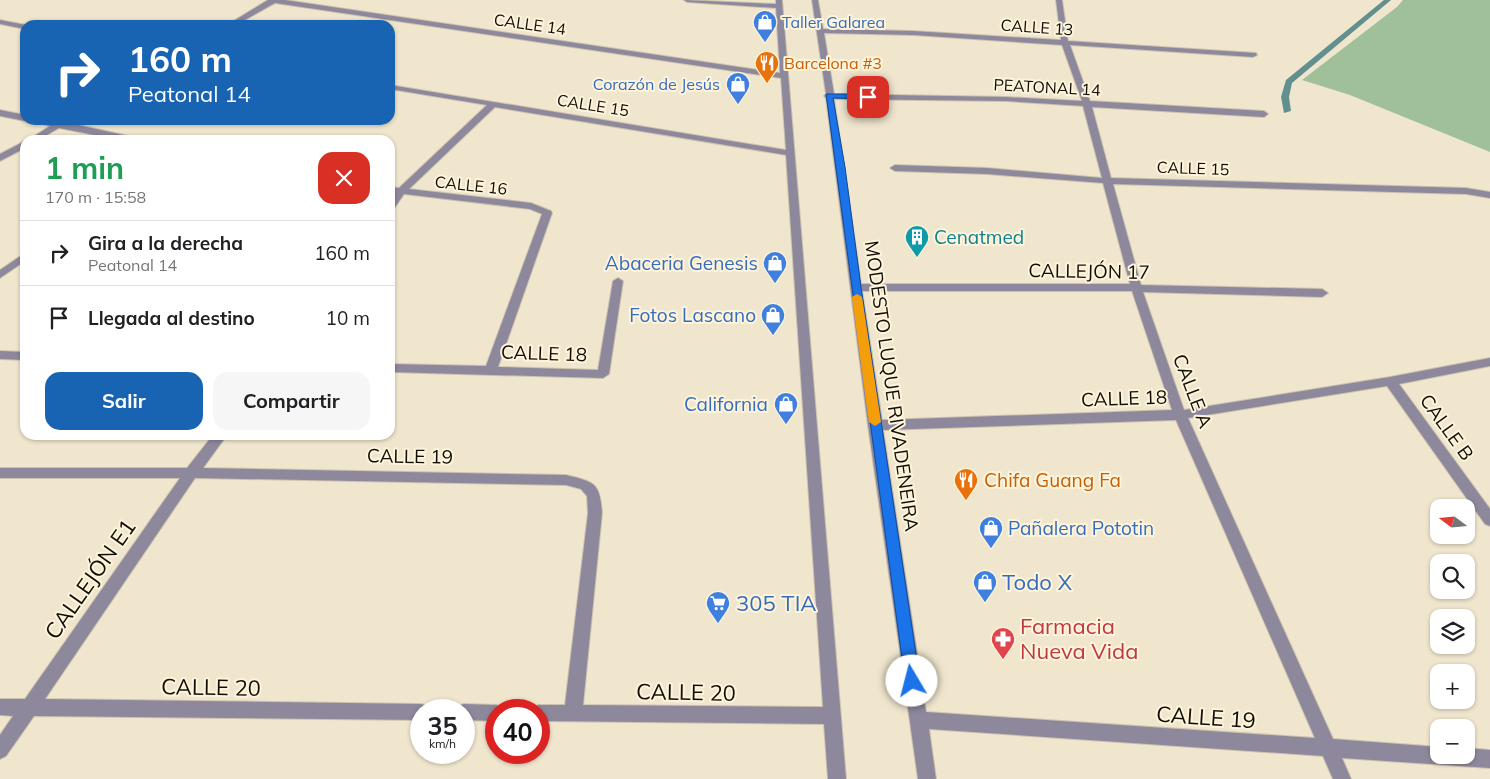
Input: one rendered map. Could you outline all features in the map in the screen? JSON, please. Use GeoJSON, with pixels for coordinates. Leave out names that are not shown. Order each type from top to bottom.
{"type":"FeatureCollection","features":[{"type":"Feature","properties":{"kind":"street"},"geometry":{"type":"LineString","coordinates":[[240,20],[273,0]]}},
{"type":"Feature","properties":{"kind":"street","name":"CALLE 14"},"geometry":{"type":"LineString","coordinates":[[273,0],[785,76]]}},
{"type":"Feature","properties":{"kind":"street"},"geometry":{"type":"LineString","coordinates":[[687,0],[780,3],[836,779]]}},
{"type":"Feature","properties":{"kind":"street","name":"MODESTO LUQUE RIVADENEIRA"},"geometry":{"type":"LineString","coordinates":[[815,0],[828,96],[841,167],[875,425],[927,779]]}},
{"type":"Feature","properties":{"kind":"street","name":"CALLE A"},"geometry":{"type":"LineString","coordinates":[[1059,0],[1065,43],[1087,104],[1136,288],[1180,415],[1330,748],[1342,779]]}},
{"type":"Feature","properties":{"kind":"street"},"geometry":{"type":"LineString","coordinates":[[0,22],[20,25]]}},
{"type":"Feature","properties":{"kind":"street","name":"CALLE 13"},"geometry":{"type":"LineString","coordinates":[[819,31],[913,33],[1253,55]]}},
{"type":"Feature","properties":{"kind":"street","name":"CALLE 15"},"geometry":{"type":"LineString","coordinates":[[395,88],[790,153]]}},
{"type":"Feature","properties":{"kind":"street","name":"PEATONAL 14"},"geometry":{"type":"LineString","coordinates":[[828,96],[1006,99],[1264,114]]}},
{"type":"Feature","properties":{"kind":"street"},"geometry":{"type":"LineString","coordinates":[[395,201],[401,192],[493,104]]}},
{"type":"Feature","properties":{"kind":"street"},"geometry":{"type":"LineString","coordinates":[[0,113],[20,117]]}},
{"type":"Feature","properties":{"kind":"street"},"geometry":{"type":"LineString","coordinates":[[40,135],[57,125],[108,135]]}},
{"type":"Feature","properties":{"kind":"street"},"geometry":{"type":"LineString","coordinates":[[0,158],[20,147]]}},
{"type":"Feature","properties":{"kind":"street","name":"CALLE 15"},"geometry":{"type":"LineString","coordinates":[[895,168],[987,171],[1109,181],[1466,191],[1490,195]]}},
{"type":"Feature","properties":{"kind":"street","name":"CALLE 16"},"geometry":{"type":"LineString","coordinates":[[395,191],[530,206],[541,208],[546,213],[490,371]]}},
{"type":"Feature","properties":{"kind":"street"},"geometry":{"type":"LineString","coordinates":[[0,275],[20,260]]}},
{"type":"Feature","properties":{"kind":"street","name":"CALLE 18"},"geometry":{"type":"LineString","coordinates":[[395,368],[603,374],[618,281]]}},
{"type":"Feature","properties":{"kind":"street","name":"CALLEJÓN 17"},"geometry":{"type":"LineString","coordinates":[[856,287],[1136,288],[1322,292]]}},
{"type":"Feature","properties":{"kind":"street"},"geometry":{"type":"LineString","coordinates":[[0,355],[20,356]]}},
{"type":"Feature","properties":{"kind":"street","name":"CALLE 18"},"geometry":{"type":"LineString","coordinates":[[875,425],[1180,415],[1390,381],[1490,362]]}},
{"type":"Feature","properties":{"kind":"street","name":"CALLE B"},"geometry":{"type":"LineString","coordinates":[[1390,381],[1490,520]]}},
{"type":"Feature","properties":{"kind":"street","name":"CALLEJÓN E1"},"geometry":{"type":"LineString","coordinates":[[0,750],[191,473],[216,440]]}},
{"type":"Feature","properties":{"kind":"street","name":"CALLE 19"},"geometry":{"type":"LineString","coordinates":[[0,473],[191,473],[566,480],[585,485],[594,494],[595,513],[573,714]]}},
{"type":"Feature","properties":{"kind":"street","name":"CALLE 20"},"geometry":{"type":"LineString","coordinates":[[0,707],[410,712]]}},
{"type":"Feature","properties":{"kind":"street","name":"CALLE 20"},"geometry":{"type":"LineString","coordinates":[[550,713],[832,716]]}},
{"type":"Feature","properties":{"kind":"street","name":"CALLE 19"},"geometry":{"type":"LineString","coordinates":[[918,720],[1490,759]]}},
{"type":"Feature","properties":{"kind":"green space"},"geometry":{"type":"Polygon","coordinates":[[[1403,0],[1490,0],[1490,152],[1350,95],[1302,80],[1397,7],[1403,0]]]}},
{"type":"Feature","properties":{"kind":"waterway"},"geometry":{"type":"LineString","coordinates":[[1287,111],[1285,97],[1289,82],[1388,0]]}},
{"type":"Feature","properties":{"kind":"slow traffic"},"geometry":{"type":"LineString","coordinates":[[857,297],[875,422]]}},
{"type":"Feature","properties":{"kind":"place","name":"Taller Galarea"},"geometry":{"type":"Point","coordinates":[765,43]}},
{"type":"Feature","properties":{"kind":"place","name":"Barcelona #3"},"geometry":{"type":"Point","coordinates":[767,84]}},
{"type":"Feature","properties":{"kind":"place","name":"Corazón de Jesús"},"geometry":{"type":"Point","coordinates":[738,105]}},
{"type":"Feature","properties":{"kind":"place","name":"Cenatmed"},"geometry":{"type":"Point","coordinates":[917,258]}},
{"type":"Feature","properties":{"kind":"place","name":"Abaceria Genesis"},"geometry":{"type":"Point","coordinates":[775,284]}},
{"type":"Feature","properties":{"kind":"place","name":"Fotos Lascano"},"geometry":{"type":"Point","coordinates":[773,336]}},
{"type":"Feature","properties":{"kind":"place","name":"California"},"geometry":{"type":"Point","coordinates":[786,425]}},
{"type":"Feature","properties":{"kind":"place","name":"Chifa Guang Fa"},"geometry":{"type":"Point","coordinates":[966,501]}},
{"type":"Feature","properties":{"kind":"place","name":"Pañalera Pototin"},"geometry":{"type":"Point","coordinates":[991,549]}},
{"type":"Feature","properties":{"kind":"place","name":"Todo X"},"geometry":{"type":"Point","coordinates":[985,603]}},
{"type":"Feature","properties":{"kind":"place","name":"305 TIA"},"geometry":{"type":"Point","coordinates":[718,624]}},
{"type":"Feature","properties":{"kind":"place","name":"Farmacia Nueva Vida"},"geometry":{"type":"Point","coordinates":[1003,660]}},
{"type":"Feature","properties":{"kind":"route"},"geometry":{"type":"LineString","coordinates":[[868,97],[828,96],[841,167],[856,287],[912,681]]}}]}
